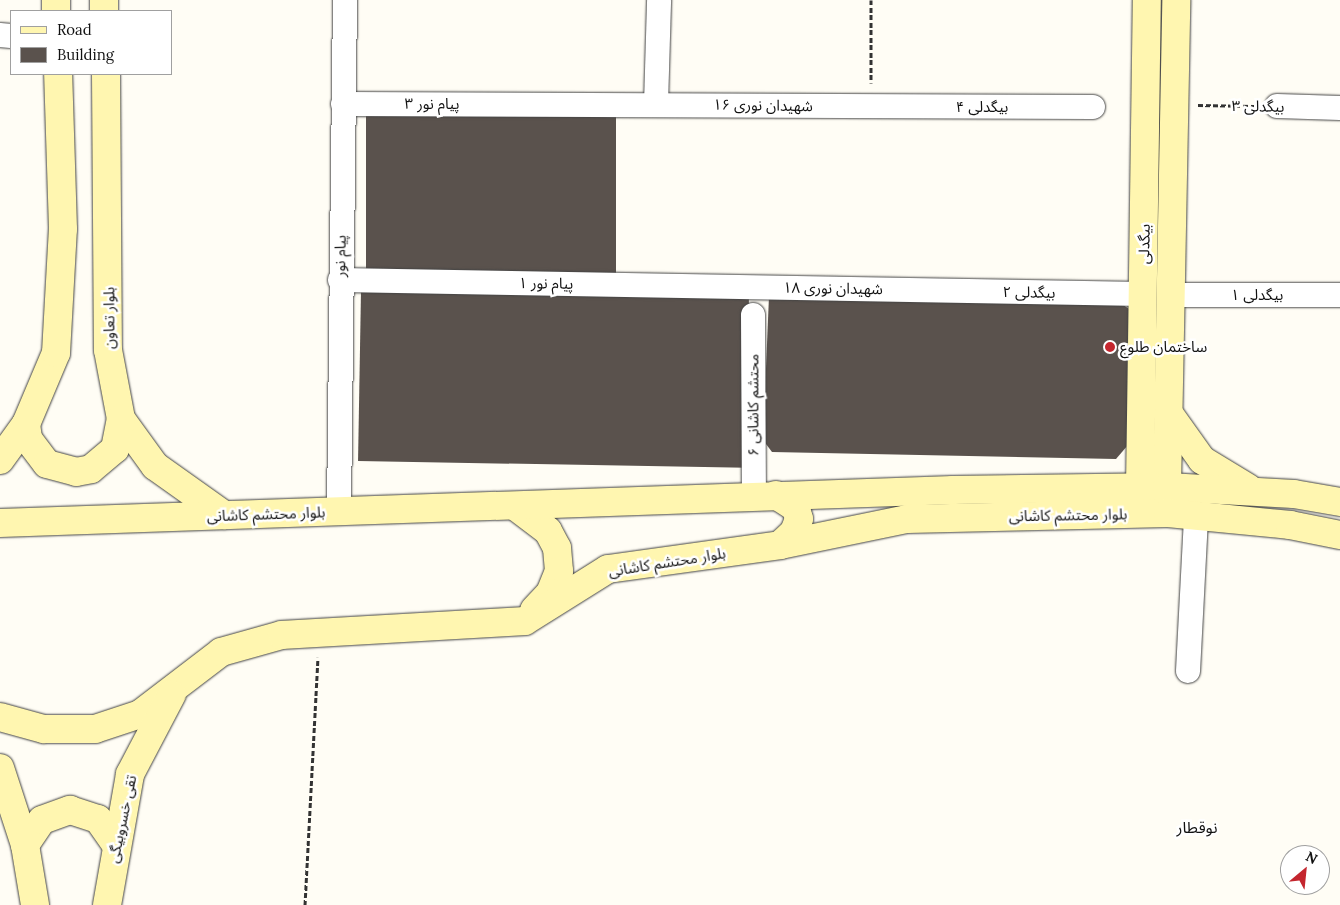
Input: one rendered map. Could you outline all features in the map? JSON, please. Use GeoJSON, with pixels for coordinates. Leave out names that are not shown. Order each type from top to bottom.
{"type":"FeatureCollection","features":[{"type":"Feature","properties":{"kind":"main road","name":"بیگدلی"},"geometry":{"type":"LineString","coordinates":[[1140,488],[1147,0]]}},
{"type":"Feature","properties":{"kind":"main road","name":"بیگدلی"},"geometry":{"type":"LineString","coordinates":[[1167,487],[1173,295],[1176,0]]}},
{"type":"Feature","properties":{"kind":"main road"},"geometry":{"type":"LineString","coordinates":[[0,460],[26,424],[56,353],[63,229],[58,75]]}},
{"type":"Feature","properties":{"kind":"main road","name":"بلوار تعاون"},"geometry":{"type":"LineString","coordinates":[[106,75],[111,226],[108,350],[121,419],[155,466],[224,515]]}},
{"type":"Feature","properties":{"kind":"main road"},"geometry":{"type":"LineString","coordinates":[[1170,415],[1202,460],[1231,480],[1264,492]]}},
{"type":"Feature","properties":{"kind":"main road"},"geometry":{"type":"LineString","coordinates":[[26,424],[28,439],[47,464],[76,472],[92,469],[115,449],[121,419]]}},
{"type":"Feature","properties":{"kind":"main road","name":"بلوار محتشم کاشانی"},"geometry":{"type":"LineString","coordinates":[[0,523],[515,506],[765,495],[1167,487],[1264,492],[1340,502]]}},
{"type":"Feature","properties":{"kind":"main road"},"geometry":{"type":"LineString","coordinates":[[765,495],[796,508],[799,519],[794,532],[780,545]]}},
{"type":"Feature","properties":{"kind":"main road"},"geometry":{"type":"LineString","coordinates":[[515,506],[548,531],[557,548],[559,571],[550,593],[525,621]]}},
{"type":"Feature","properties":{"kind":"main road","name":"بلوار محتشم کاشانی"},"geometry":{"type":"LineString","coordinates":[[0,718],[44,729],[95,729],[140,714],[221,652],[282,635],[525,621],[608,570],[780,545],[907,519],[1168,513],[1290,525],[1340,535]]}},
{"type":"Feature","properties":{"kind":"main road","name":"تقی خسروبیگی"},"geometry":{"type":"LineString","coordinates":[[107,905],[115,842],[130,774],[177,684]]}},
{"type":"Feature","properties":{"kind":"main road"},"geometry":{"type":"LineString","coordinates":[[0,768],[25,845],[35,905]]}},
{"type":"Feature","properties":{"kind":"main road"},"geometry":{"type":"LineString","coordinates":[[25,845],[42,820],[70,810],[98,819],[115,842]]}},
{"type":"Feature","properties":{"kind":"street","name":"پیام نور"},"geometry":{"type":"LineString","coordinates":[[338,512],[345,0]]}},
{"type":"Feature","properties":{"kind":"street"},"geometry":{"type":"LineString","coordinates":[[656,104],[658,0]]}},
{"type":"Feature","properties":{"kind":"street","name":"پیام نور ۳"},"geometry":{"type":"LineString","coordinates":[[343,104],[656,104]]}},
{"type":"Feature","properties":{"kind":"street","name":"شهیدان نوری ۱۶"},"geometry":{"type":"LineString","coordinates":[[656,104],[871,107]]}},
{"type":"Feature","properties":{"kind":"street","name":"بیگدلی ۳"},"geometry":{"type":"LineString","coordinates":[[1277,106],[1340,108]]}},
{"type":"Feature","properties":{"kind":"street","name":"بیگدلی ۴"},"geometry":{"type":"LineString","coordinates":[[871,107],[1093,107]]}},
{"type":"Feature","properties":{"kind":"street","name":"پیام نور ۱"},"geometry":{"type":"LineString","coordinates":[[340,280],[752,287]]}},
{"type":"Feature","properties":{"kind":"street","name":"شهیدان نوری ۱۸"},"geometry":{"type":"LineString","coordinates":[[752,287],[914,290]]}},
{"type":"Feature","properties":{"kind":"street","name":"بیگدلی ۲"},"geometry":{"type":"LineString","coordinates":[[914,290],[1143,294]]}},
{"type":"Feature","properties":{"kind":"street","name":"بیگدلی ۱"},"geometry":{"type":"LineString","coordinates":[[1173,295],[1340,296]]}},
{"type":"Feature","properties":{"kind":"street","name":"محتشم کاشانی ۶"},"geometry":{"type":"LineString","coordinates":[[753,315],[765,495]]}},
{"type":"Feature","properties":{"kind":"street"},"geometry":{"type":"LineString","coordinates":[[1188,671],[1196,517]]}},
{"type":"Feature","properties":{"kind":"path"},"geometry":{"type":"LineString","coordinates":[[871,0],[871,107]]}},
{"type":"Feature","properties":{"kind":"path","name":"بیگدلی ۳"},"geometry":{"type":"LineString","coordinates":[[1175,105],[1277,106]]}},
{"type":"Feature","properties":{"kind":"path"},"geometry":{"type":"LineString","coordinates":[[305,905],[319,632]]}},
{"type":"Feature","properties":{"kind":"building"},"geometry":{"type":"Polygon","coordinates":[[[366,113],[616,113],[616,276],[366,276],[366,113]]]}},
{"type":"Feature","properties":{"kind":"building"},"geometry":{"type":"Polygon","coordinates":[[[361,291],[749,298],[746,468],[358,461],[361,291]]]}},
{"type":"Feature","properties":{"kind":"building"},"geometry":{"type":"Polygon","coordinates":[[[769,296],[1119,302],[1132,311],[1128,445],[1116,459],[772,452],[763,440],[769,296]]]}},
{"type":"Feature","properties":{"kind":"place","name":"ساختمان طلوع"},"geometry":{"type":"Point","coordinates":[1110,347]}},
{"type":"Feature","properties":{"kind":"district","name":"نوقطار"},"geometry":{"type":"Point","coordinates":[1197,827]}}]}
